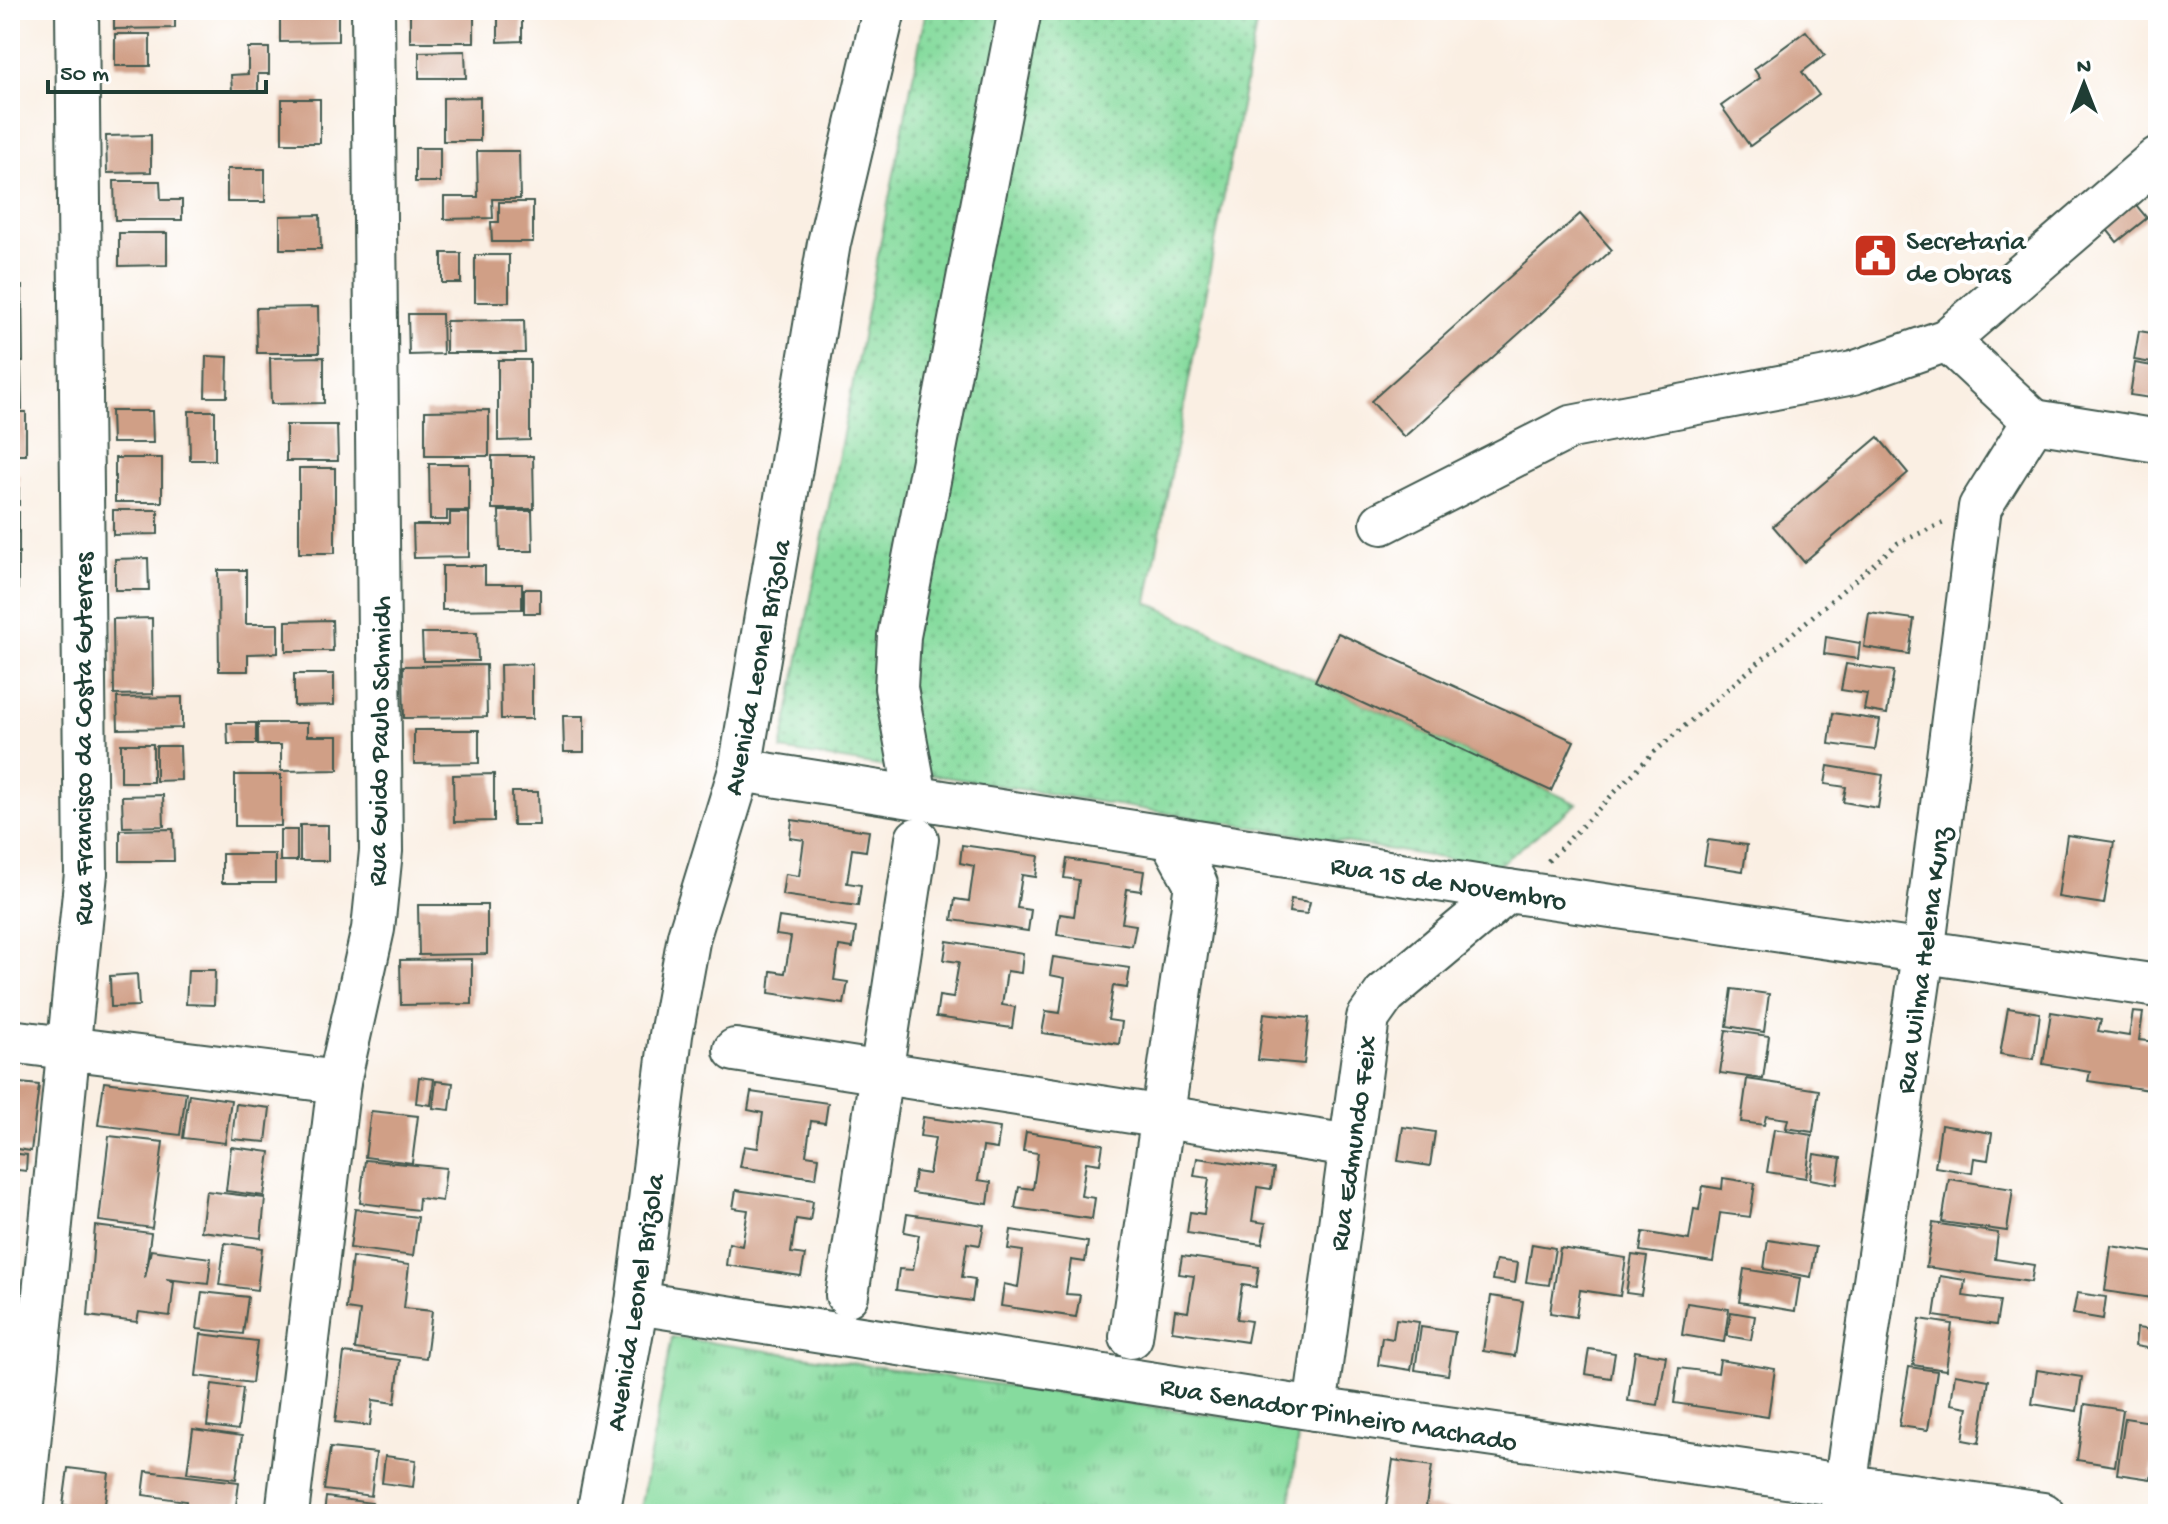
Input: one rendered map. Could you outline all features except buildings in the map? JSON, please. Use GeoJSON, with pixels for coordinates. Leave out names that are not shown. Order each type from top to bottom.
{"type":"FeatureCollection","features":[{"type":"Feature","properties":{"kind":"street","name":"Rua Francisco da Costa Guterres"},"geometry":{"type":"LineString","coordinates":[[22,1514],[86,873],[77,10]]}},
{"type":"Feature","properties":{"kind":"street","name":"Rua Guido Paulo Schmidh"},"geometry":{"type":"LineString","coordinates":[[287,1514],[339,1082],[373,929],[381,851],[373,10]]}},
{"type":"Feature","properties":{"kind":"street","name":"Avenida Leonel Brizola"},"geometry":{"type":"LineString","coordinates":[[598,1514],[637,1303],[671,1035],[689,936],[740,770],[829,243],[884,10]]}},
{"type":"Feature","properties":{"kind":"street"},"geometry":{"type":"LineString","coordinates":[[916,797],[896,688],[899,636],[1020,10]]}},
{"type":"Feature","properties":{"kind":"street"},"geometry":{"type":"LineString","coordinates":[[1382,523],[1571,427],[1853,373],[1947,340],[2158,158]]}},
{"type":"Feature","properties":{"kind":"street"},"geometry":{"type":"LineString","coordinates":[[1947,340],[2034,421],[2158,441]]}},
{"type":"Feature","properties":{"kind":"street","name":"Rua Wilma Helena Kunz"},"geometry":{"type":"LineString","coordinates":[[1843,1501],[1923,954],[1980,507],[2034,421]]}},
{"type":"Feature","properties":{"kind":"street","name":"Rua 15 de Novembro"},"geometry":{"type":"LineString","coordinates":[[740,770],[1526,894],[2158,986]]}},
{"type":"Feature","properties":{"kind":"street"},"geometry":{"type":"LineString","coordinates":[[1131,1337],[1196,884],[1170,837]]}},
{"type":"Feature","properties":{"kind":"street"},"geometry":{"type":"LineString","coordinates":[[847,1295],[917,839]]}},
{"type":"Feature","properties":{"kind":"street","name":"Rua Edmundo Feix"},"geometry":{"type":"LineString","coordinates":[[1315,1409],[1368,1018],[1385,994],[1526,894]]}},
{"type":"Feature","properties":{"kind":"street"},"geometry":{"type":"LineString","coordinates":[[10,1041],[339,1082]]}},
{"type":"Feature","properties":{"kind":"street"},"geometry":{"type":"LineString","coordinates":[[735,1050],[1350,1146]]}},
{"type":"Feature","properties":{"kind":"street","name":"Rua Senador Pinheiro Machado"},"geometry":{"type":"LineString","coordinates":[[637,1303],[1315,1409],[1843,1501],[2043,1514]]}},
{"type":"Feature","properties":{"kind":"path"},"geometry":{"type":"LineString","coordinates":[[1526,894],[1543,866],[1652,754],[1898,543],[1980,507]]}},
{"type":"Feature","properties":{"kind":"green space"},"geometry":{"type":"Polygon","coordinates":[[[926,10],[1259,10],[1147,602],[1577,804],[1496,867],[781,750],[926,10]]]}},
{"type":"Feature","properties":{"kind":"green space"},"geometry":{"type":"Polygon","coordinates":[[[672,1337],[1299,1428],[1289,1514],[639,1514],[672,1337]]]}},
{"type":"Feature","properties":{"kind":"place","name":"Secretaria de Obras"},"geometry":{"type":"Point","coordinates":[1875,255]}}]}
